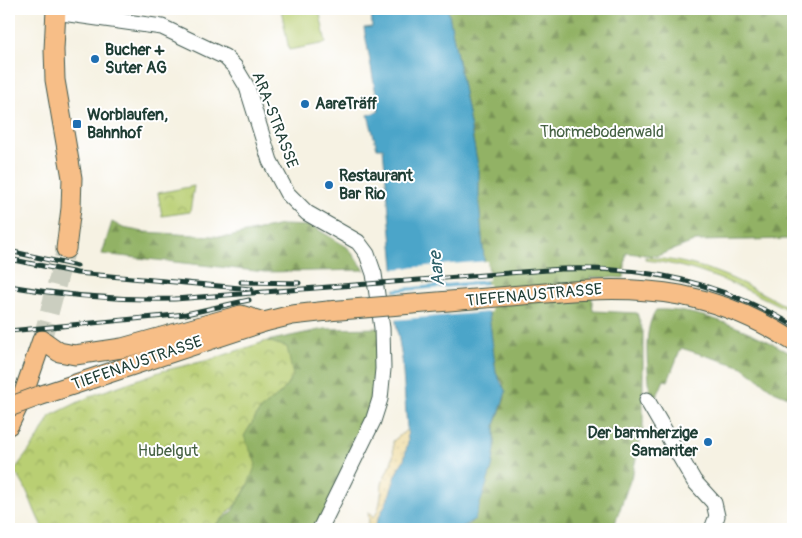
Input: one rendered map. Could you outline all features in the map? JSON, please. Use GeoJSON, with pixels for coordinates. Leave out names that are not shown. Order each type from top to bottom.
{"type":"FeatureCollection","features":[{"type":"Feature","properties":{"kind":"main road"},"geometry":{"type":"LineString","coordinates":[[56,10],[54,50],[56,80],[72,178],[72,208],[66,250]]}},
{"type":"Feature","properties":{"kind":"main road","name":"TIEFENAUSTRASSE"},"geometry":{"type":"LineString","coordinates":[[9,407],[264,322],[309,313],[591,289],[642,289],[700,298],[754,318],[793,341]]}},
{"type":"Feature","properties":{"kind":"main road"},"geometry":{"type":"LineString","coordinates":[[9,425],[22,398],[42,340],[65,355],[75,355],[122,348],[241,315],[264,322]]}},
{"type":"Feature","properties":{"kind":"street","name":"ARA-STRASSE"},"geometry":{"type":"LineString","coordinates":[[56,10],[162,27],[225,58],[235,67],[247,87],[270,161],[287,193],[307,213],[358,242],[367,254],[374,274],[382,328],[383,369],[380,399],[373,421],[320,529]]}},
{"type":"Feature","properties":{"kind":"street"},"geometry":{"type":"LineString","coordinates":[[647,400],[694,481],[714,503],[716,516],[712,529]]}},
{"type":"Feature","properties":{"kind":"green space"},"geometry":{"type":"Polygon","coordinates":[[[281,9],[319,9],[326,43],[289,50],[281,9]]]}},
{"type":"Feature","properties":{"kind":"green space","name":"Thormebodenwald"},"geometry":{"type":"Polygon","coordinates":[[[448,9],[793,9],[793,239],[696,241],[657,256],[626,253],[624,278],[590,277],[593,311],[637,313],[643,332],[643,428],[633,472],[613,529],[459,529],[470,524],[492,468],[495,449],[495,425],[505,398],[503,383],[496,373],[489,315],[479,203],[479,171],[448,9]]]}},
{"type":"Feature","properties":{"kind":"green space"},"geometry":{"type":"Polygon","coordinates":[[[194,186],[190,212],[162,216],[158,193],[194,186]]]}},
{"type":"Feature","properties":{"kind":"green space"},"geometry":{"type":"Polygon","coordinates":[[[112,222],[123,228],[144,232],[228,237],[281,225],[312,226],[347,247],[365,270],[265,272],[102,254],[112,222]]]}},
{"type":"Feature","properties":{"kind":"green space"},"geometry":{"type":"Polygon","coordinates":[[[645,257],[685,263],[719,273],[788,307],[786,309],[718,278],[682,267],[645,260],[645,257]]]}},
{"type":"Feature","properties":{"kind":"green space"},"geometry":{"type":"Polygon","coordinates":[[[656,310],[673,310],[709,318],[762,338],[793,355],[793,399],[774,391],[743,367],[681,348],[668,381],[664,380],[657,396],[650,396],[647,341],[651,319],[656,310]]]}},
{"type":"Feature","properties":{"kind":"green space"},"geometry":{"type":"Polygon","coordinates":[[[382,328],[380,399],[320,529],[210,529],[231,513],[248,486],[244,436],[260,410],[282,392],[287,347],[267,341],[324,329],[382,328]]]}},
{"type":"Feature","properties":{"kind":"green space","name":"Hubelgut"},"geometry":{"type":"Polygon","coordinates":[[[267,341],[287,347],[293,376],[282,392],[260,410],[244,436],[256,464],[239,501],[210,529],[44,529],[26,490],[13,472],[37,440],[50,416],[93,395],[162,371],[209,360],[267,341]]]}},
{"type":"Feature","properties":{"kind":"sand"},"geometry":{"type":"Polygon","coordinates":[[[408,429],[414,437],[379,529],[365,529],[369,521],[368,511],[373,518],[379,506],[384,477],[393,457],[393,441],[408,429]]]}},
{"type":"Feature","properties":{"kind":"water","name":"Aare"},"geometry":{"type":"Polygon","coordinates":[[[371,9],[448,9],[479,171],[479,203],[496,373],[506,392],[495,425],[495,449],[492,468],[475,519],[459,529],[373,529],[388,499],[399,467],[404,460],[408,441],[402,359],[396,322],[394,266],[383,148],[377,148],[368,115],[379,111],[364,28],[372,27],[371,9]]]}},
{"type":"Feature","properties":{"kind":"pier"},"geometry":{"type":"Polygon","coordinates":[[[487,261],[489,280],[392,289],[392,269],[487,261]]]}},
{"type":"Feature","properties":{"kind":"pier"},"geometry":{"type":"Polygon","coordinates":[[[489,284],[491,312],[393,320],[392,292],[489,284]]]}},
{"type":"Feature","properties":{"kind":"tunnel"},"geometry":{"type":"LineString","coordinates":[[42,340],[66,249]]}},
{"type":"Feature","properties":{"kind":"railway"},"geometry":{"type":"LineString","coordinates":[[9,251],[77,266]]}},
{"type":"Feature","properties":{"kind":"railway"},"geometry":{"type":"LineString","coordinates":[[9,259],[77,273],[251,289]]}},
{"type":"Feature","properties":{"kind":"railway"},"geometry":{"type":"LineString","coordinates":[[9,286],[92,297],[175,299],[561,269],[623,270],[653,274],[710,288],[765,310],[793,325]]}},
{"type":"Feature","properties":{"kind":"railway"},"geometry":{"type":"LineString","coordinates":[[241,282],[299,283]]}},
{"type":"Feature","properties":{"kind":"railway"},"geometry":{"type":"LineString","coordinates":[[9,331],[186,314],[249,300]]}},
{"type":"Feature","properties":{"kind":"place","name":"Bucher + Suter AG"},"geometry":{"type":"Point","coordinates":[95,59]}},
{"type":"Feature","properties":{"kind":"place","name":"AareTräff"},"geometry":{"type":"Point","coordinates":[305,104]}},
{"type":"Feature","properties":{"kind":"place","name":"Worblaufen, Bahnhof"},"geometry":{"type":"Point","coordinates":[77,124]}},
{"type":"Feature","properties":{"kind":"place","name":"Restaurant Bar Rio"},"geometry":{"type":"Point","coordinates":[329,185]}},
{"type":"Feature","properties":{"kind":"place","name":"Der barmherzige Samariter"},"geometry":{"type":"Point","coordinates":[708,442]}}]}
